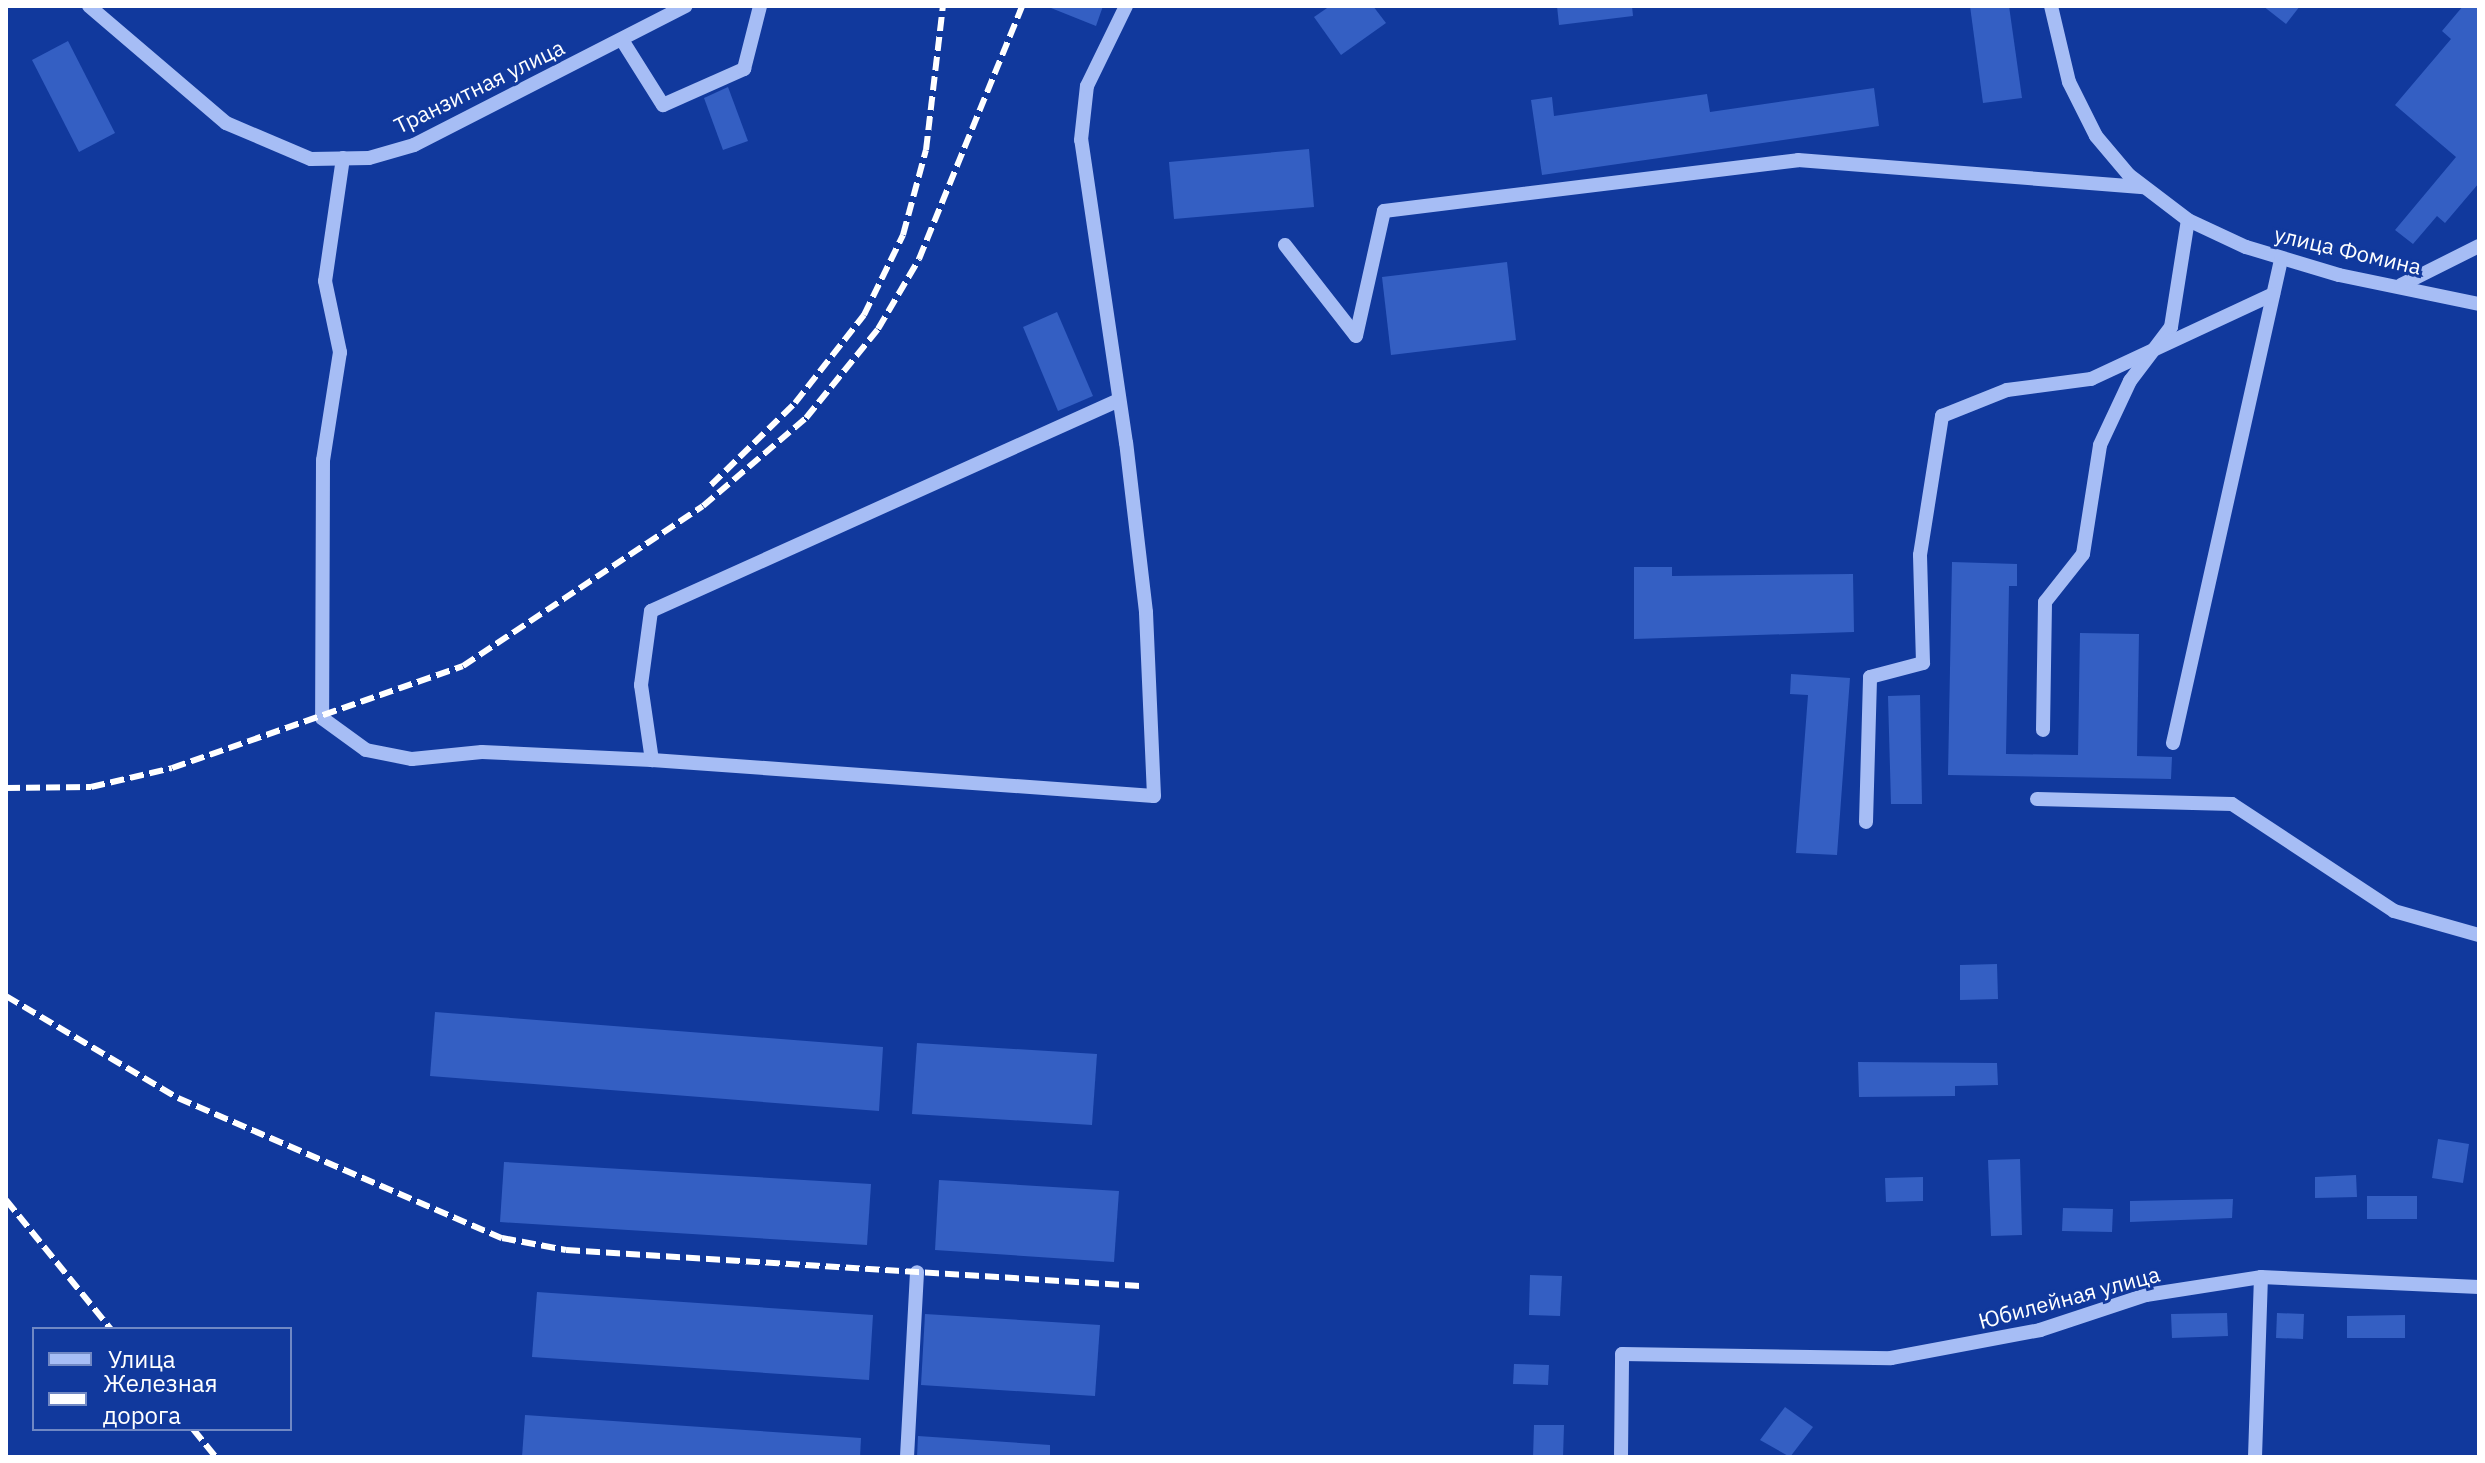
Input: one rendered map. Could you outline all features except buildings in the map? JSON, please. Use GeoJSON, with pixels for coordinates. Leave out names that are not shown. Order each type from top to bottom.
{"type":"FeatureCollection","features":[{"type":"Feature","properties":{"kind":"street","name":"Транзитная улица"},"geometry":{"type":"LineString","coordinates":[[89,6],[226,123],[311,159],[343,158],[414,145],[686,6]]}},
{"type":"Feature","properties":{"kind":"street"},"geometry":{"type":"LineString","coordinates":[[622,40],[663,105],[744,69],[760,6]]}},
{"type":"Feature","properties":{"kind":"street"},"geometry":{"type":"LineString","coordinates":[[343,158],[325,281],[340,352],[323,460],[322,718],[366,750],[412,759],[482,752],[652,760],[1154,796],[1146,612],[1081,140],[1087,86],[1126,6]]}},
{"type":"Feature","properties":{"kind":"street","name":"улица Фомина"},"geometry":{"type":"LineString","coordinates":[[2051,6],[2069,82],[2096,136],[2144,187],[2188,220],[2281,258],[2479,304]]}},
{"type":"Feature","properties":{"kind":"street"},"geometry":{"type":"LineString","coordinates":[[1285,245],[1356,336],[1384,211],[1798,160],[2144,187]]}},
{"type":"Feature","properties":{"kind":"street"},"geometry":{"type":"LineString","coordinates":[[2043,730],[2045,602],[2083,554],[2100,445],[2130,381],[2171,327],[2188,220]]}},
{"type":"Feature","properties":{"kind":"street"},"geometry":{"type":"LineString","coordinates":[[2401,285],[2479,246]]}},
{"type":"Feature","properties":{"kind":"street"},"geometry":{"type":"LineString","coordinates":[[2173,743],[2281,258]]}},
{"type":"Feature","properties":{"kind":"street"},"geometry":{"type":"LineString","coordinates":[[1866,822],[1870,677],[1923,663],[1920,555],[1942,416],[2007,390],[2091,379],[2158,344],[2273,294]]}},
{"type":"Feature","properties":{"kind":"street"},"geometry":{"type":"LineString","coordinates":[[652,760],[641,685],[651,611],[1119,400]]}},
{"type":"Feature","properties":{"kind":"street"},"geometry":{"type":"LineString","coordinates":[[2037,799],[2232,804],[2394,911],[2479,935]]}},
{"type":"Feature","properties":{"kind":"street"},"geometry":{"type":"LineString","coordinates":[[907,1457],[917,1272]]}},
{"type":"Feature","properties":{"kind":"street"},"geometry":{"type":"LineString","coordinates":[[2255,1457],[2261,1277]]}},
{"type":"Feature","properties":{"kind":"street","name":"Юбилейная улица"},"geometry":{"type":"LineString","coordinates":[[1621,1457],[1622,1354],[1891,1358],[2040,1330],[2146,1295],[2261,1277],[2479,1287]]}},
{"type":"Feature","properties":{"kind":"railway"},"geometry":{"type":"LineString","coordinates":[[711,485],[795,403],[864,315],[903,235],[926,150],[943,6]]}},
{"type":"Feature","properties":{"kind":"railway"},"geometry":{"type":"LineString","coordinates":[[6,788],[91,787],[172,768],[463,666],[703,506],[806,418],[878,329],[919,259],[1022,6]]}},
{"type":"Feature","properties":{"kind":"railway"},"geometry":{"type":"LineString","coordinates":[[6,996],[178,1098],[502,1238],[566,1250],[1140,1286]]}},
{"type":"Feature","properties":{"kind":"railway"},"geometry":{"type":"LineString","coordinates":[[6,1200],[109,1327]]}},
{"type":"Feature","properties":{"kind":"railway"},"geometry":{"type":"LineString","coordinates":[[195,1431],[216,1457]]}}]}
